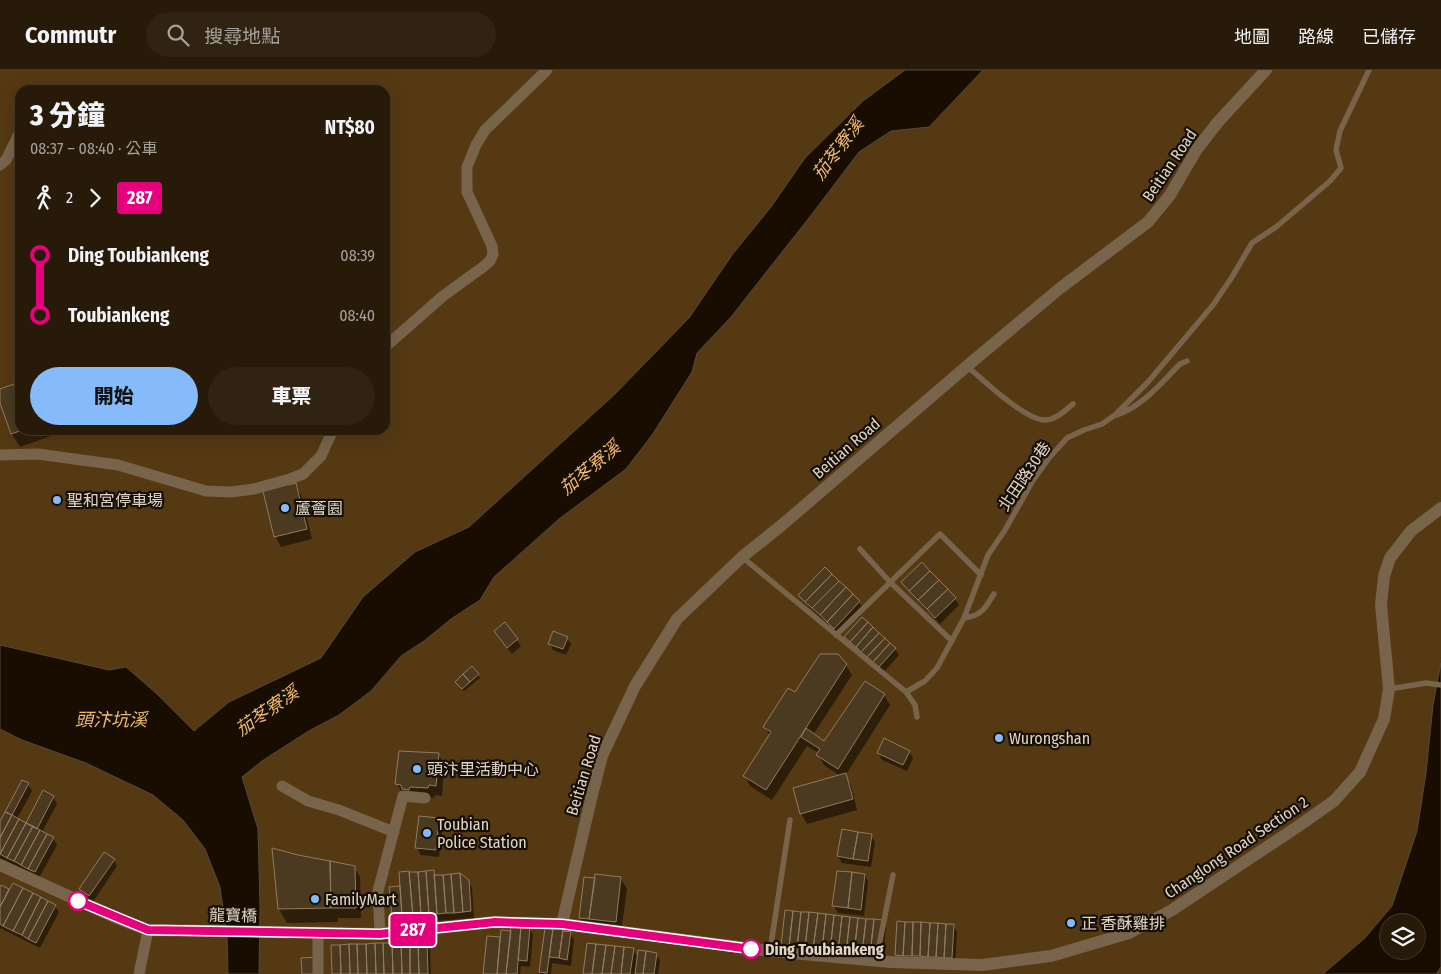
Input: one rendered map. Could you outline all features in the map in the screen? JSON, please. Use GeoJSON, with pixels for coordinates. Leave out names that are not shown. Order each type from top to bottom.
{"type":"FeatureCollection","features":[{"type":"Feature","properties":{"kind":"main road","name":"Beitian Road"},"geometry":{"type":"LineString","coordinates":[[562,924],[602,756],[635,686],[677,619],[742,557],[966,366],[1059,289],[1148,222],[1170,195],[1197,150],[1218,122],[1266,70]]}},
{"type":"Feature","properties":{"kind":"main road","name":"Changlong Road Section 2"},"geometry":{"type":"LineString","coordinates":[[380,934],[495,922],[562,924],[770,951],[876,961],[982,965],[1051,956],[1129,933],[1172,910],[1334,801],[1360,772],[1384,718],[1389,689],[1382,605],[1384,576],[1390,558],[1411,531],[1441,508]]}},
{"type":"Feature","properties":{"kind":"main road"},"geometry":{"type":"LineString","coordinates":[[0,865],[119,919],[148,930]]}},
{"type":"Feature","properties":{"kind":"main road","name":"龍寶橋"},"geometry":{"type":"LineString","coordinates":[[148,930],[380,934]]}},
{"type":"Feature","properties":{"kind":"street"},"geometry":{"type":"LineString","coordinates":[[390,344],[443,296],[490,262],[493,254],[492,246],[467,192],[467,167],[476,145],[485,130],[548,70]]}},
{"type":"Feature","properties":{"kind":"street"},"geometry":{"type":"LineString","coordinates":[[0,165],[6,160],[15,142]]}},
{"type":"Feature","properties":{"kind":"street"},"geometry":{"type":"LineString","coordinates":[[0,455],[38,454],[118,465],[206,491],[231,492],[254,489],[290,480],[302,474],[320,456],[330,435]]}},
{"type":"Feature","properties":{"kind":"street"},"geometry":{"type":"LineString","coordinates":[[282,786],[308,801],[339,810],[394,832]]}},
{"type":"Feature","properties":{"kind":"street"},"geometry":{"type":"LineString","coordinates":[[380,934],[378,891],[403,796],[425,798]]}},
{"type":"Feature","properties":{"kind":"street"},"geometry":{"type":"LineString","coordinates":[[139,974],[148,930]]}},
{"type":"Feature","properties":{"kind":"street"},"geometry":{"type":"LineString","coordinates":[[318,932],[318,974]]}},
{"type":"Feature","properties":{"kind":"lane","name":"北田路30巷"},"geometry":{"type":"LineString","coordinates":[[906,692],[925,680],[937,668],[964,618],[988,555],[1005,530],[1032,482],[1049,458],[1067,438],[1102,424],[1115,416],[1148,382],[1213,305],[1252,243],[1295,211],[1330,181],[1341,168],[1336,150],[1340,131],[1369,70]]}},
{"type":"Feature","properties":{"kind":"lane"},"geometry":{"type":"LineString","coordinates":[[1115,416],[1140,404],[1180,364],[1186,361]]}},
{"type":"Feature","properties":{"kind":"lane"},"geometry":{"type":"LineString","coordinates":[[966,366],[1030,416],[1044,420],[1058,416],[1073,404]]}},
{"type":"Feature","properties":{"kind":"lane"},"geometry":{"type":"LineString","coordinates":[[836,635],[940,534],[981,575]]}},
{"type":"Feature","properties":{"kind":"lane"},"geometry":{"type":"LineString","coordinates":[[860,549],[890,582],[952,641]]}},
{"type":"Feature","properties":{"kind":"lane"},"geometry":{"type":"LineString","coordinates":[[742,557],[906,692],[915,705],[917,717]]}},
{"type":"Feature","properties":{"kind":"lane"},"geometry":{"type":"LineString","coordinates":[[964,618],[974,617],[985,609],[994,594]]}},
{"type":"Feature","properties":{"kind":"lane"},"geometry":{"type":"LineString","coordinates":[[1389,689],[1426,683],[1441,685]]}},
{"type":"Feature","properties":{"kind":"lane"},"geometry":{"type":"LineString","coordinates":[[770,951],[790,820]]}},
{"type":"Feature","properties":{"kind":"lane"},"geometry":{"type":"LineString","coordinates":[[876,961],[893,875]]}},
{"type":"Feature","properties":{"kind":"shaded area"},"geometry":{"type":"Polygon","coordinates":[[[0,70],[1441,70],[1441,974],[0,974],[0,70]]]}},
{"type":"Feature","properties":{"kind":"water"},"geometry":{"type":"Polygon","coordinates":[[[905,70],[983,70],[929,127],[891,131],[859,152],[731,317],[697,353],[692,372],[652,435],[626,469],[559,519],[494,577],[480,600],[401,656],[371,691],[339,715],[307,732],[262,761],[242,777],[258,829],[259,974],[228,974],[227,937],[220,887],[205,849],[183,820],[153,795],[86,763],[22,740],[0,729],[0,645],[109,670],[126,667],[157,694],[194,731],[229,702],[321,658],[363,597],[415,552],[469,527],[614,395],[689,318],[732,255],[771,207],[805,158],[863,101],[905,70]]]}},
{"type":"Feature","properties":{"kind":"water"},"geometry":{"type":"Polygon","coordinates":[[[1441,663],[1441,967],[1436,974],[1323,974],[1365,938],[1380,920],[1380,959],[1425,959],[1425,914],[1385,914],[1392,906],[1417,831],[1426,773],[1433,705],[1441,663]]]}},
{"type":"Feature","properties":{"kind":"building"},"geometry":{"type":"Polygon","coordinates":[[[15,384],[15,433],[11,434],[0,403],[0,389],[15,384]]]}},
{"type":"Feature","properties":{"kind":"building","name":"蘆薈園"},"geometry":{"type":"Polygon","coordinates":[[[287,481],[288,485],[296,483],[307,529],[274,537],[262,487],[287,481]]]}},
{"type":"Feature","properties":{"kind":"building"},"geometry":{"type":"Polygon","coordinates":[[[922,562],[930,571],[909,591],[901,582],[922,562]]]}},
{"type":"Feature","properties":{"kind":"building"},"geometry":{"type":"Polygon","coordinates":[[[825,567],[832,574],[805,602],[798,595],[825,567]]]}},
{"type":"Feature","properties":{"kind":"building"},"geometry":{"type":"Polygon","coordinates":[[[930,571],[939,580],[918,600],[909,591],[930,571]]]}},
{"type":"Feature","properties":{"kind":"building"},"geometry":{"type":"Polygon","coordinates":[[[832,574],[839,581],[812,608],[805,602],[832,574]]]}},
{"type":"Feature","properties":{"kind":"building"},"geometry":{"type":"Polygon","coordinates":[[[939,580],[948,589],[927,609],[918,600],[939,580]]]}},
{"type":"Feature","properties":{"kind":"building"},"geometry":{"type":"Polygon","coordinates":[[[839,581],[846,587],[820,615],[812,608],[839,581]]]}},
{"type":"Feature","properties":{"kind":"building"},"geometry":{"type":"Polygon","coordinates":[[[846,587],[853,594],[827,622],[820,615],[846,587]]]}},
{"type":"Feature","properties":{"kind":"building"},"geometry":{"type":"Polygon","coordinates":[[[948,589],[956,598],[935,618],[927,609],[948,589]]]}},
{"type":"Feature","properties":{"kind":"building"},"geometry":{"type":"Polygon","coordinates":[[[853,594],[860,601],[834,629],[827,622],[853,594]]]}},
{"type":"Feature","properties":{"kind":"building"},"geometry":{"type":"Polygon","coordinates":[[[862,617],[868,622],[850,642],[844,637],[862,617]]]}},
{"type":"Feature","properties":{"kind":"building"},"geometry":{"type":"Polygon","coordinates":[[[505,622],[518,639],[507,648],[494,631],[505,622]]]}},
{"type":"Feature","properties":{"kind":"building"},"geometry":{"type":"Polygon","coordinates":[[[868,622],[873,627],[856,647],[850,642],[868,622]]]}},
{"type":"Feature","properties":{"kind":"building"},"geometry":{"type":"Polygon","coordinates":[[[873,627],[879,633],[861,652],[856,647],[873,627]]]}},
{"type":"Feature","properties":{"kind":"building"},"geometry":{"type":"Polygon","coordinates":[[[553,631],[568,637],[563,649],[548,644],[553,631]]]}},
{"type":"Feature","properties":{"kind":"building"},"geometry":{"type":"Polygon","coordinates":[[[879,633],[885,638],[867,657],[861,652],[879,633]]]}},
{"type":"Feature","properties":{"kind":"building"},"geometry":{"type":"Polygon","coordinates":[[[885,638],[890,643],[873,662],[867,657],[885,638]]]}},
{"type":"Feature","properties":{"kind":"building"},"geometry":{"type":"Polygon","coordinates":[[[890,643],[896,648],[879,667],[873,662],[890,643]]]}},
{"type":"Feature","properties":{"kind":"building"},"geometry":{"type":"Polygon","coordinates":[[[820,654],[838,654],[847,664],[766,790],[743,776],[771,732],[763,727],[788,688],[795,692],[820,654]]]}},
{"type":"Feature","properties":{"kind":"building"},"geometry":{"type":"Polygon","coordinates":[[[472,666],[479,674],[470,682],[463,674],[472,666]]]}},
{"type":"Feature","properties":{"kind":"building"},"geometry":{"type":"Polygon","coordinates":[[[463,674],[470,682],[462,689],[455,682],[463,674]]]}},
{"type":"Feature","properties":{"kind":"building"},"geometry":{"type":"Polygon","coordinates":[[[865,681],[885,694],[838,769],[816,755],[820,749],[801,737],[806,728],[824,741],[865,681]]]}},
{"type":"Feature","properties":{"kind":"building"},"geometry":{"type":"Polygon","coordinates":[[[884,738],[910,751],[903,765],[877,753],[884,738]]]}},
{"type":"Feature","properties":{"kind":"building","name":"頭汴里活動中心"},"geometry":{"type":"Polygon","coordinates":[[[399,751],[439,753],[436,786],[429,785],[428,788],[410,787],[409,790],[402,789],[401,785],[395,784],[399,751]]]}},
{"type":"Feature","properties":{"kind":"building"},"geometry":{"type":"Polygon","coordinates":[[[846,773],[853,799],[800,814],[793,788],[846,773]]]}},
{"type":"Feature","properties":{"kind":"building"},"geometry":{"type":"Polygon","coordinates":[[[22,780],[29,783],[12,815],[5,812],[22,780]]]}},
{"type":"Feature","properties":{"kind":"building"},"geometry":{"type":"Polygon","coordinates":[[[43,790],[54,796],[37,829],[26,823],[43,790]]]}},
{"type":"Feature","properties":{"kind":"building"},"geometry":{"type":"Polygon","coordinates":[[[5,812],[12,815],[0,838],[0,821],[5,812]]]}},
{"type":"Feature","properties":{"kind":"building"},"geometry":{"type":"Polygon","coordinates":[[[12,815],[19,819],[0,854],[0,838],[12,815]]]}},
{"type":"Feature","properties":{"kind":"building","name":"Toubian Police Station"},"geometry":{"type":"Polygon","coordinates":[[[419,816],[439,818],[436,850],[415,848],[419,816]]]}},
{"type":"Feature","properties":{"kind":"building"},"geometry":{"type":"Polygon","coordinates":[[[19,819],[26,823],[7,858],[0,854],[19,819]]]}},
{"type":"Feature","properties":{"kind":"building"},"geometry":{"type":"Polygon","coordinates":[[[26,823],[33,826],[14,861],[7,858],[26,823]]]}},
{"type":"Feature","properties":{"kind":"building"},"geometry":{"type":"Polygon","coordinates":[[[33,826],[40,830],[21,865],[14,861],[33,826]]]}},
{"type":"Feature","properties":{"kind":"building"},"geometry":{"type":"Polygon","coordinates":[[[842,829],[858,832],[853,859],[837,856],[842,829]]]}},
{"type":"Feature","properties":{"kind":"building"},"geometry":{"type":"Polygon","coordinates":[[[40,830],[47,834],[28,869],[21,865],[40,830]]]}},
{"type":"Feature","properties":{"kind":"building"},"geometry":{"type":"Polygon","coordinates":[[[858,832],[872,834],[868,861],[853,859],[858,832]]]}},
{"type":"Feature","properties":{"kind":"building"},"geometry":{"type":"Polygon","coordinates":[[[47,834],[54,837],[35,872],[28,869],[47,834]]]}},
{"type":"Feature","properties":{"kind":"building"},"geometry":{"type":"Polygon","coordinates":[[[272,848],[330,861],[331,908],[278,909],[272,848]]]}},
{"type":"Feature","properties":{"kind":"building"},"geometry":{"type":"Polygon","coordinates":[[[104,852],[115,859],[89,896],[79,889],[104,852]]]}},
{"type":"Feature","properties":{"kind":"building"},"geometry":{"type":"Polygon","coordinates":[[[330,861],[355,866],[356,908],[331,908],[330,861]]]}},
{"type":"Feature","properties":{"kind":"building"},"geometry":{"type":"Polygon","coordinates":[[[434,870],[437,914],[429,915],[426,871],[434,870]]]}},
{"type":"Feature","properties":{"kind":"building"},"geometry":{"type":"Polygon","coordinates":[[[409,871],[413,916],[402,917],[399,872],[409,871]]]}},
{"type":"Feature","properties":{"kind":"building"},"geometry":{"type":"Polygon","coordinates":[[[426,871],[429,915],[421,915],[418,872],[426,871]]]}},
{"type":"Feature","properties":{"kind":"building"},"geometry":{"type":"Polygon","coordinates":[[[837,871],[852,872],[848,908],[832,906],[837,871]]]}},
{"type":"Feature","properties":{"kind":"building"},"geometry":{"type":"Polygon","coordinates":[[[409,872],[418,872],[421,915],[413,916],[409,872]]]}},
{"type":"Feature","properties":{"kind":"building"},"geometry":{"type":"Polygon","coordinates":[[[852,872],[865,874],[861,910],[848,908],[852,872]]]}},
{"type":"Feature","properties":{"kind":"building"},"geometry":{"type":"Polygon","coordinates":[[[460,873],[469,880],[471,911],[463,912],[460,873]]]}},
{"type":"Feature","properties":{"kind":"building"},"geometry":{"type":"Polygon","coordinates":[[[460,873],[463,912],[454,913],[451,874],[460,873]]]}},
{"type":"Feature","properties":{"kind":"building"},"geometry":{"type":"Polygon","coordinates":[[[451,874],[454,913],[446,913],[443,875],[451,874]]]}},
{"type":"Feature","properties":{"kind":"building"},"geometry":{"type":"Polygon","coordinates":[[[595,874],[621,877],[616,922],[589,919],[595,874]]]}},
{"type":"Feature","properties":{"kind":"building"},"geometry":{"type":"Polygon","coordinates":[[[434,875],[443,875],[446,913],[437,914],[434,875]]]}},
{"type":"Feature","properties":{"kind":"building"},"geometry":{"type":"Polygon","coordinates":[[[584,877],[595,878],[589,919],[579,918],[584,877]]]}},
{"type":"Feature","properties":{"kind":"building"},"geometry":{"type":"Polygon","coordinates":[[[13,883],[23,888],[3,926],[0,924],[0,907],[13,883]]]}},
{"type":"Feature","properties":{"kind":"building"},"geometry":{"type":"Polygon","coordinates":[[[1,885],[9,889],[0,907],[0,887],[1,885]]]}},
{"type":"Feature","properties":{"kind":"building"},"geometry":{"type":"Polygon","coordinates":[[[400,886],[402,917],[392,918],[389,887],[400,886]]]}},
{"type":"Feature","properties":{"kind":"building"},"geometry":{"type":"Polygon","coordinates":[[[23,888],[33,893],[13,931],[3,926],[23,888]]]}},
{"type":"Feature","properties":{"kind":"building"},"geometry":{"type":"Polygon","coordinates":[[[33,893],[41,897],[22,935],[13,931],[33,893]]]}},
{"type":"Feature","properties":{"kind":"building"},"geometry":{"type":"Polygon","coordinates":[[[41,897],[48,901],[28,939],[22,935],[41,897]]]}},
{"type":"Feature","properties":{"kind":"building"},"geometry":{"type":"Polygon","coordinates":[[[48,901],[56,905],[36,943],[28,939],[48,901]]]}},
{"type":"Feature","properties":{"kind":"building"},"geometry":{"type":"Polygon","coordinates":[[[785,910],[793,911],[789,947],[781,946],[785,910]]]}},
{"type":"Feature","properties":{"kind":"building"},"geometry":{"type":"Polygon","coordinates":[[[793,911],[801,912],[797,948],[789,947],[793,911]]]}},
{"type":"Feature","properties":{"kind":"building"},"geometry":{"type":"Polygon","coordinates":[[[801,912],[809,912],[805,948],[797,948],[801,912]]]}},
{"type":"Feature","properties":{"kind":"building"},"geometry":{"type":"Polygon","coordinates":[[[809,912],[818,913],[813,949],[805,948],[809,912]]]}},
{"type":"Feature","properties":{"kind":"building"},"geometry":{"type":"Polygon","coordinates":[[[818,913],[826,914],[822,950],[813,949],[818,913]]]}},
{"type":"Feature","properties":{"kind":"building"},"geometry":{"type":"Polygon","coordinates":[[[826,914],[834,915],[830,951],[822,950],[826,914]]]}},
{"type":"Feature","properties":{"kind":"building"},"geometry":{"type":"Polygon","coordinates":[[[834,915],[842,916],[838,952],[830,951],[834,915]]]}},
{"type":"Feature","properties":{"kind":"building"},"geometry":{"type":"Polygon","coordinates":[[[842,916],[850,917],[846,953],[838,952],[842,916]]]}},
{"type":"Feature","properties":{"kind":"building"},"geometry":{"type":"Polygon","coordinates":[[[850,917],[858,918],[854,954],[846,953],[850,917]]]}},
{"type":"Feature","properties":{"kind":"building"},"geometry":{"type":"Polygon","coordinates":[[[858,918],[866,919],[862,954],[854,954],[858,918]]]}},
{"type":"Feature","properties":{"kind":"building"},"geometry":{"type":"Polygon","coordinates":[[[866,919],[874,919],[870,955],[862,954],[866,919]]]}},
{"type":"Feature","properties":{"kind":"building"},"geometry":{"type":"Polygon","coordinates":[[[874,919],[882,920],[878,956],[870,955],[874,919]]]}},
{"type":"Feature","properties":{"kind":"building"},"geometry":{"type":"Polygon","coordinates":[[[897,921],[905,922],[903,956],[895,955],[897,921]]]}},
{"type":"Feature","properties":{"kind":"building"},"geometry":{"type":"Polygon","coordinates":[[[905,922],[913,922],[912,956],[903,956],[905,922]]]}},
{"type":"Feature","properties":{"kind":"building"},"geometry":{"type":"Polygon","coordinates":[[[913,922],[921,922],[920,956],[912,956],[913,922]]]}},
{"type":"Feature","properties":{"kind":"building"},"geometry":{"type":"Polygon","coordinates":[[[921,922],[930,923],[928,957],[920,956],[921,922]]]}},
{"type":"Feature","properties":{"kind":"building"},"geometry":{"type":"Polygon","coordinates":[[[930,923],[938,923],[936,957],[928,957],[930,923]]]}},
{"type":"Feature","properties":{"kind":"building"},"geometry":{"type":"Polygon","coordinates":[[[938,923],[946,924],[944,958],[936,957],[938,923]]]}},
{"type":"Feature","properties":{"kind":"building"},"geometry":{"type":"Polygon","coordinates":[[[946,924],[954,924],[952,958],[944,958],[946,924]]]}},
{"type":"Feature","properties":{"kind":"building"},"geometry":{"type":"Polygon","coordinates":[[[511,926],[521,926],[517,974],[506,974],[511,926]]]}},
{"type":"Feature","properties":{"kind":"building"},"geometry":{"type":"Polygon","coordinates":[[[521,926],[530,927],[527,961],[518,960],[521,926]]]}},
{"type":"Feature","properties":{"kind":"building"},"geometry":{"type":"Polygon","coordinates":[[[545,928],[553,929],[547,973],[539,972],[545,928]]]}},
{"type":"Feature","properties":{"kind":"building"},"geometry":{"type":"Polygon","coordinates":[[[553,928],[563,929],[559,958],[549,957],[553,928]]]}},
{"type":"Feature","properties":{"kind":"building"},"geometry":{"type":"Polygon","coordinates":[[[501,930],[511,931],[506,974],[497,974],[501,930]]]}},
{"type":"Feature","properties":{"kind":"building"},"geometry":{"type":"Polygon","coordinates":[[[563,931],[571,932],[567,960],[559,958],[563,931]]]}},
{"type":"Feature","properties":{"kind":"building"},"geometry":{"type":"Polygon","coordinates":[[[487,936],[500,937],[497,974],[483,974],[487,936]]]}},
{"type":"Feature","properties":{"kind":"building"},"geometry":{"type":"Polygon","coordinates":[[[427,941],[428,974],[419,974],[418,942],[427,941]]]}},
{"type":"Feature","properties":{"kind":"building"},"geometry":{"type":"Polygon","coordinates":[[[401,942],[402,974],[393,974],[392,943],[401,942]]]}},
{"type":"Feature","properties":{"kind":"building"},"geometry":{"type":"Polygon","coordinates":[[[401,942],[410,942],[410,974],[402,974],[401,942]]]}},
{"type":"Feature","properties":{"kind":"building"},"geometry":{"type":"Polygon","coordinates":[[[410,942],[418,942],[419,974],[410,974],[410,942]]]}},
{"type":"Feature","properties":{"kind":"building"},"geometry":{"type":"Polygon","coordinates":[[[375,943],[376,974],[367,974],[366,944],[375,943]]]}},
{"type":"Feature","properties":{"kind":"building"},"geometry":{"type":"Polygon","coordinates":[[[375,943],[383,943],[384,974],[376,974],[375,943]]]}},
{"type":"Feature","properties":{"kind":"building"},"geometry":{"type":"Polygon","coordinates":[[[383,943],[392,943],[393,974],[384,974],[383,943]]]}},
{"type":"Feature","properties":{"kind":"building"},"geometry":{"type":"Polygon","coordinates":[[[587,943],[596,944],[592,974],[583,974],[587,943]]]}},
{"type":"Feature","properties":{"kind":"building"},"geometry":{"type":"Polygon","coordinates":[[[349,944],[350,974],[341,974],[340,945],[349,944]]]}},
{"type":"Feature","properties":{"kind":"building"},"geometry":{"type":"Polygon","coordinates":[[[349,944],[357,944],[358,974],[350,974],[349,944]]]}},
{"type":"Feature","properties":{"kind":"building"},"geometry":{"type":"Polygon","coordinates":[[[357,944],[366,944],[367,974],[358,974],[357,944]]]}},
{"type":"Feature","properties":{"kind":"building"},"geometry":{"type":"Polygon","coordinates":[[[596,944],[606,945],[602,974],[592,974],[596,944]]]}},
{"type":"Feature","properties":{"kind":"building"},"geometry":{"type":"Polygon","coordinates":[[[331,945],[340,945],[341,974],[332,974],[331,945]]]}},
{"type":"Feature","properties":{"kind":"building"},"geometry":{"type":"Polygon","coordinates":[[[606,945],[615,946],[611,974],[602,974],[606,945]]]}},
{"type":"Feature","properties":{"kind":"building"},"geometry":{"type":"Polygon","coordinates":[[[615,946],[624,947],[621,974],[611,974],[615,946]]]}},
{"type":"Feature","properties":{"kind":"building"},"geometry":{"type":"Polygon","coordinates":[[[624,947],[634,948],[630,974],[621,974],[624,947]]]}},
{"type":"Feature","properties":{"kind":"building"},"geometry":{"type":"Polygon","coordinates":[[[638,950],[646,951],[643,974],[635,974],[638,950]]]}},
{"type":"Feature","properties":{"kind":"building"},"geometry":{"type":"Polygon","coordinates":[[[646,951],[657,953],[654,974],[643,974],[646,951]]]}},
{"type":"Feature","properties":{"kind":"building"},"geometry":{"type":"Polygon","coordinates":[[[320,957],[321,974],[302,974],[301,958],[320,957]]]}},
{"type":"Feature","properties":{"kind":"bus line","name":"287"},"geometry":{"type":"LineString","coordinates":[[78,901],[148,930],[380,934],[495,922],[562,924],[751,949]]}},
{"type":"Feature","properties":{"kind":"place","name":"聖和宮停車場"},"geometry":{"type":"Point","coordinates":[57,500]}},
{"type":"Feature","properties":{"kind":"place","name":"蘆薈園"},"geometry":{"type":"Point","coordinates":[285,508]}},
{"type":"Feature","properties":{"kind":"place","name":"Wurongshan"},"geometry":{"type":"Point","coordinates":[999,738]}},
{"type":"Feature","properties":{"kind":"place","name":"頭汴里活動中心"},"geometry":{"type":"Point","coordinates":[417,769]}},
{"type":"Feature","properties":{"kind":"place","name":"Toubian Police Station"},"geometry":{"type":"Point","coordinates":[427,833]}},
{"type":"Feature","properties":{"kind":"place","name":"FamilyMart"},"geometry":{"type":"Point","coordinates":[315,899]}},
{"type":"Feature","properties":{"kind":"place","name":"正 香酥雞排"},"geometry":{"type":"Point","coordinates":[1071,923]}},
{"type":"Feature","properties":{"kind":"place","name":"Ding Toubiankeng"},"geometry":{"type":"Point","coordinates":[751,949]}},
{"type":"Feature","properties":{"kind":"water label","name":"茄苳寮溪"},"geometry":{"type":"Point","coordinates":[838,149]}},
{"type":"Feature","properties":{"kind":"water label","name":"茄苳寮溪"},"geometry":{"type":"Point","coordinates":[590,468]}},
{"type":"Feature","properties":{"kind":"water label","name":"茄苳寮溪"},"geometry":{"type":"Point","coordinates":[267,711]}},
{"type":"Feature","properties":{"kind":"water label","name":"頭汴坑溪"},"geometry":{"type":"Point","coordinates":[111,720]}}]}
